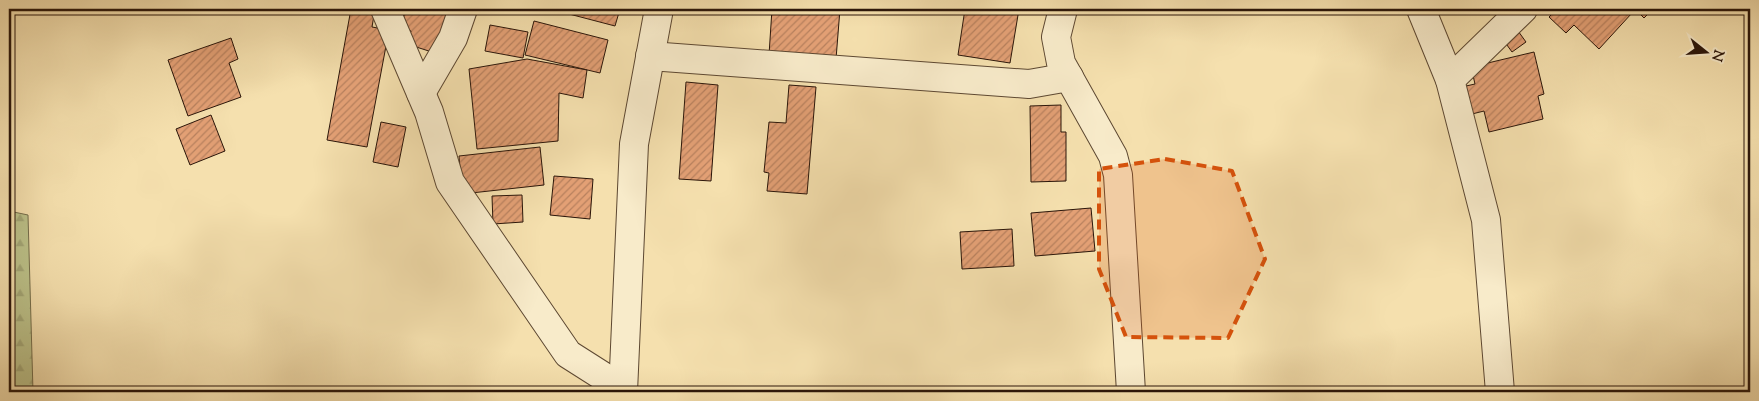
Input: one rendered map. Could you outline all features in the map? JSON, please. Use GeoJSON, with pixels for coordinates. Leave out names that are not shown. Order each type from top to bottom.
{"type":"FeatureCollection","features":[{"type":"Feature","properties":{"kind":"street"},"geometry":{"type":"LineString","coordinates":[[385,9],[429,112],[450,182],[568,354],[623,391]]}},
{"type":"Feature","properties":{"kind":"street"},"geometry":{"type":"LineString","coordinates":[[421,93],[453,38],[463,9]]}},
{"type":"Feature","properties":{"kind":"street"},"geometry":{"type":"LineString","coordinates":[[623,391],[634,144],[659,9]]}},
{"type":"Feature","properties":{"kind":"street"},"geometry":{"type":"LineString","coordinates":[[1063,9],[1056,37],[1061,63],[1113,156],[1118,176],[1131,392]]}},
{"type":"Feature","properties":{"kind":"street"},"geometry":{"type":"LineString","coordinates":[[1421,9],[1450,80],[1486,220],[1500,392]]}},
{"type":"Feature","properties":{"kind":"street"},"geometry":{"type":"LineString","coordinates":[[1450,80],[1523,9]]}},
{"type":"Feature","properties":{"kind":"street"},"geometry":{"type":"LineString","coordinates":[[650,56],[1029,84],[1069,77]]}},
{"type":"Feature","properties":{"kind":"highlighted area"},"geometry":{"type":"Polygon","coordinates":[[[1165,159],[1232,171],[1265,259],[1228,338],[1126,337],[1099,269],[1099,169],[1165,159]]]}},
{"type":"Feature","properties":{"kind":"green space"},"geometry":{"type":"Polygon","coordinates":[[[9,211],[28,215],[33,392],[9,392],[9,211]]]}},
{"type":"Feature","properties":{"kind":"building"},"geometry":{"type":"Polygon","coordinates":[[[351,9],[375,9],[372,27],[389,30],[367,147],[327,140],[351,9]]]}},
{"type":"Feature","properties":{"kind":"building"},"geometry":{"type":"Polygon","coordinates":[[[406,9],[454,9],[435,53],[407,44],[411,31],[400,28],[406,9]]]}},
{"type":"Feature","properties":{"kind":"building"},"geometry":{"type":"Polygon","coordinates":[[[550,9],[620,9],[615,26],[550,9]]]}},
{"type":"Feature","properties":{"kind":"building"},"geometry":{"type":"Polygon","coordinates":[[[772,9],[840,9],[836,59],[769,55],[772,9]]]}},
{"type":"Feature","properties":{"kind":"building"},"geometry":{"type":"Polygon","coordinates":[[[965,9],[1019,9],[1010,63],[958,55],[965,9]]]}},
{"type":"Feature","properties":{"kind":"building"},"geometry":{"type":"Polygon","coordinates":[[[1476,9],[1487,9],[1482,14],[1476,9]]]}},
{"type":"Feature","properties":{"kind":"building"},"geometry":{"type":"Polygon","coordinates":[[[1557,9],[1627,9],[1632,13],[1599,49],[1574,25],[1566,33],[1549,17],[1557,9]]]}},
{"type":"Feature","properties":{"kind":"building"},"geometry":{"type":"Polygon","coordinates":[[[1635,9],[1653,9],[1644,18],[1635,9]]]}},
{"type":"Feature","properties":{"kind":"building"},"geometry":{"type":"Polygon","coordinates":[[[534,21],[608,40],[600,73],[525,55],[534,21]]]}},
{"type":"Feature","properties":{"kind":"building"},"geometry":{"type":"Polygon","coordinates":[[[1513,24],[1526,42],[1512,52],[1499,34],[1513,24]]]}},
{"type":"Feature","properties":{"kind":"building"},"geometry":{"type":"Polygon","coordinates":[[[490,25],[528,32],[523,58],[485,51],[490,25]]]}},
{"type":"Feature","properties":{"kind":"building"},"geometry":{"type":"Polygon","coordinates":[[[231,38],[238,59],[229,63],[241,97],[188,116],[168,60],[231,38]]]}},
{"type":"Feature","properties":{"kind":"building"},"geometry":{"type":"Polygon","coordinates":[[[1534,52],[1544,94],[1538,96],[1543,119],[1489,132],[1484,111],[1472,114],[1466,86],[1475,84],[1471,67],[1534,52]]]}},
{"type":"Feature","properties":{"kind":"building"},"geometry":{"type":"Polygon","coordinates":[[[527,59],[587,70],[583,98],[559,93],[558,141],[477,149],[469,69],[527,59]]]}},
{"type":"Feature","properties":{"kind":"building"},"geometry":{"type":"Polygon","coordinates":[[[686,82],[718,85],[711,181],[679,179],[686,82]]]}},
{"type":"Feature","properties":{"kind":"building"},"geometry":{"type":"Polygon","coordinates":[[[789,85],[816,87],[807,194],[767,191],[769,173],[764,172],[769,122],[786,123],[789,85]]]}},
{"type":"Feature","properties":{"kind":"building"},"geometry":{"type":"Polygon","coordinates":[[[1061,105],[1061,132],[1066,132],[1066,181],[1031,182],[1030,106],[1061,105]]]}},
{"type":"Feature","properties":{"kind":"building"},"geometry":{"type":"Polygon","coordinates":[[[211,115],[225,151],[190,165],[176,129],[211,115]]]}},
{"type":"Feature","properties":{"kind":"building"},"geometry":{"type":"Polygon","coordinates":[[[381,122],[406,127],[398,167],[373,162],[381,122]]]}},
{"type":"Feature","properties":{"kind":"building"},"geometry":{"type":"Polygon","coordinates":[[[540,147],[544,185],[462,194],[459,156],[540,147]]]}},
{"type":"Feature","properties":{"kind":"building"},"geometry":{"type":"Polygon","coordinates":[[[554,176],[593,179],[590,219],[550,215],[554,176]]]}},
{"type":"Feature","properties":{"kind":"building"},"geometry":{"type":"Polygon","coordinates":[[[522,195],[523,222],[493,224],[492,196],[522,195]]]}},
{"type":"Feature","properties":{"kind":"building"},"geometry":{"type":"Polygon","coordinates":[[[1091,208],[1095,251],[1035,256],[1031,213],[1091,208]]]}},
{"type":"Feature","properties":{"kind":"building"},"geometry":{"type":"Polygon","coordinates":[[[1012,229],[1014,266],[962,269],[960,232],[1012,229]]]}}]}
